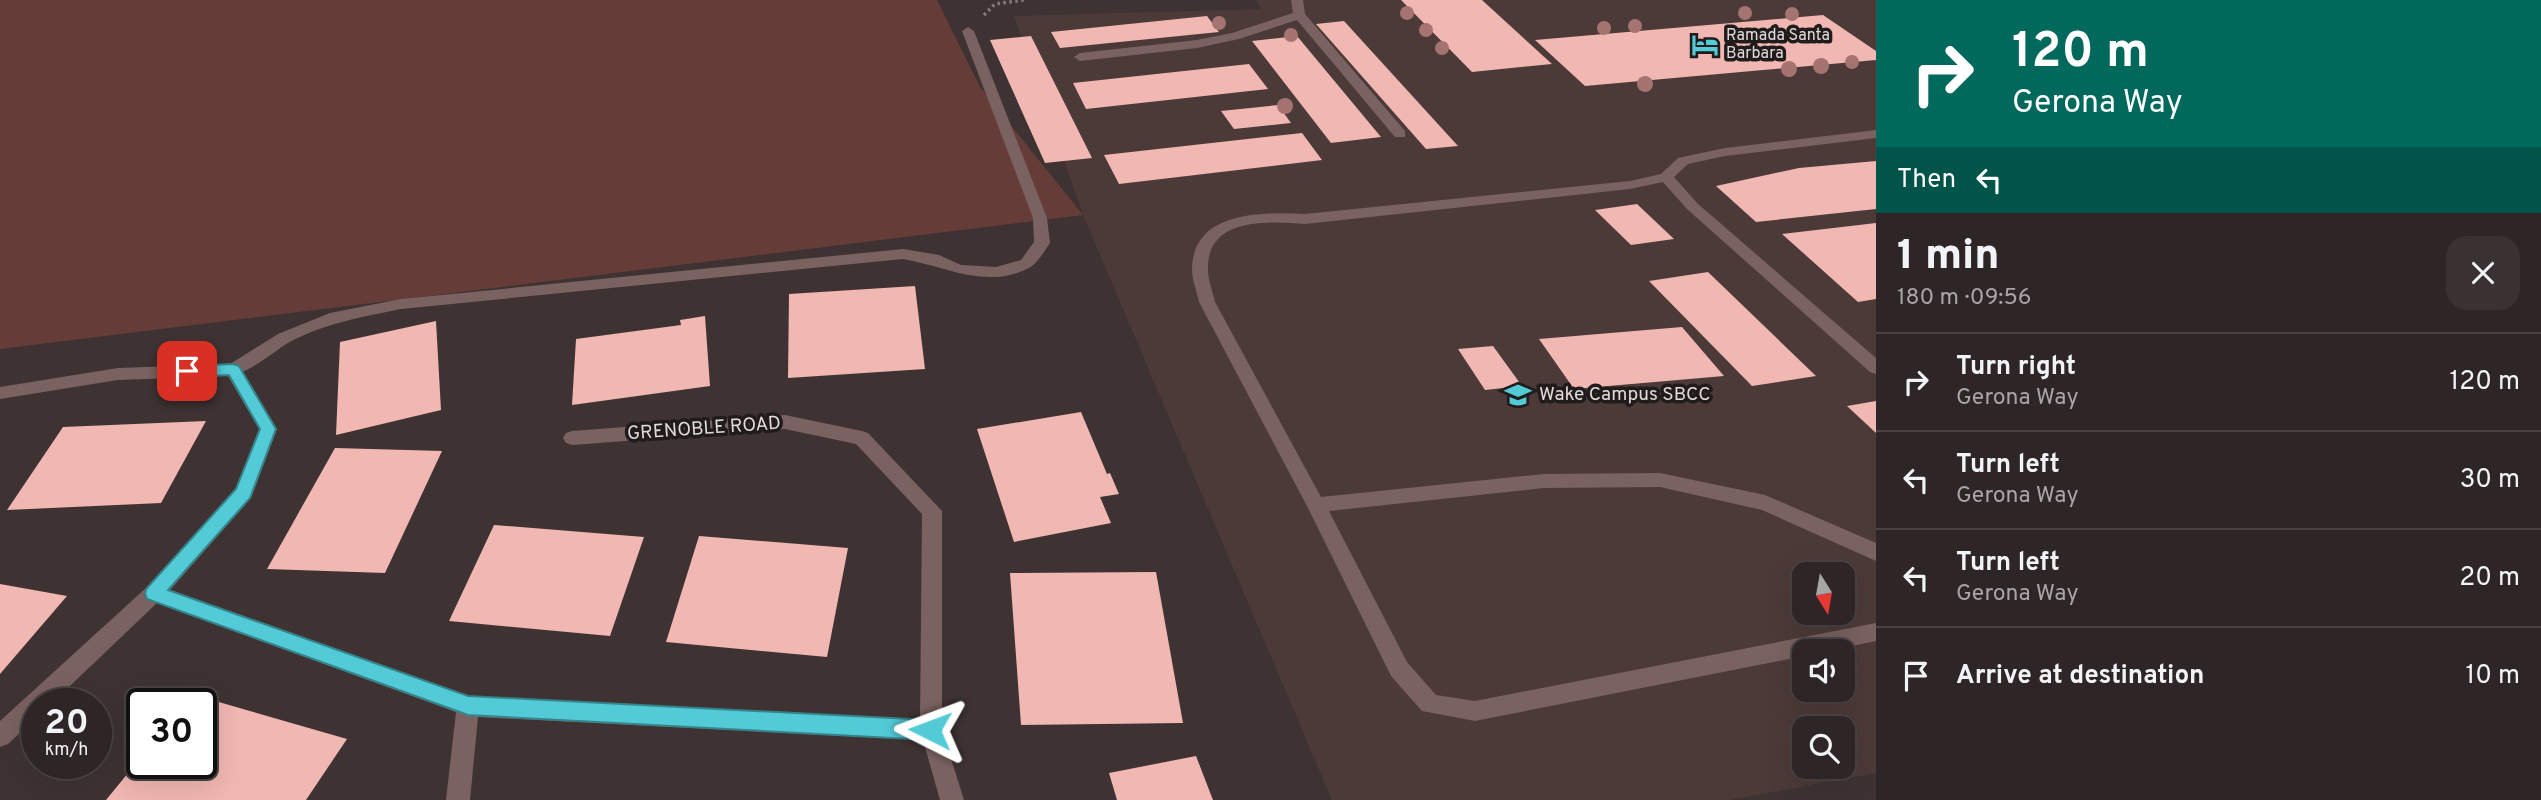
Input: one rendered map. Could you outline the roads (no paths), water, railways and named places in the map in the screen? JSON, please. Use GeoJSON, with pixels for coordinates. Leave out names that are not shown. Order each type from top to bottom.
{"type":"FeatureCollection","features":[{"type":"Feature","properties":{"kind":"street"},"geometry":{"type":"LineString","coordinates":[[1297,0],[1299,15],[1400,134]]}},
{"type":"Feature","properties":{"kind":"street"},"geometry":{"type":"LineString","coordinates":[[1080,57],[1197,44],[1235,36],[1299,15]]}},
{"type":"Feature","properties":{"kind":"street"},"geometry":{"type":"LineString","coordinates":[[0,393],[118,374],[233,370],[284,338],[305,329],[336,317],[401,304],[903,254],[934,259],[959,270],[996,272],[1026,264],[1042,243],[1040,218],[968,31]]}},
{"type":"Feature","properties":{"kind":"street"},"geometry":{"type":"LineString","coordinates":[[1876,134],[1725,152],[1683,161],[1667,177],[1630,185],[1305,219],[1265,216],[1229,223],[1207,241],[1200,268],[1207,302],[1316,505],[1399,669],[1430,704],[1475,711],[1876,632]]}},
{"type":"Feature","properties":{"kind":"street"},"geometry":{"type":"LineString","coordinates":[[1667,177],[1692,206],[1876,368]]}},
{"type":"Feature","properties":{"kind":"street"},"geometry":{"type":"LineString","coordinates":[[0,736],[154,593],[244,493],[268,429],[233,370]]}},
{"type":"Feature","properties":{"kind":"street","name":"GRENOBLE ROAD"},"geometry":{"type":"LineString","coordinates":[[572,438],[785,422],[862,438],[932,510],[930,730],[951,800]]}},
{"type":"Feature","properties":{"kind":"street"},"geometry":{"type":"LineString","coordinates":[[1316,505],[1544,481],[1660,480],[1765,503],[1876,553]]}},
{"type":"Feature","properties":{"kind":"street"},"geometry":{"type":"LineString","coordinates":[[154,593],[468,706],[930,730]]}},
{"type":"Feature","properties":{"kind":"street"},"geometry":{"type":"LineString","coordinates":[[458,800],[468,706]]}},
{"type":"Feature","properties":{"kind":"place","name":"Ramada Santa Barbara"},"geometry":{"type":"Point","coordinates":[1705,45]}},
{"type":"Feature","properties":{"kind":"place","name":"Wake Campus SBCC"},"geometry":{"type":"Point","coordinates":[1518,395]}}]}
